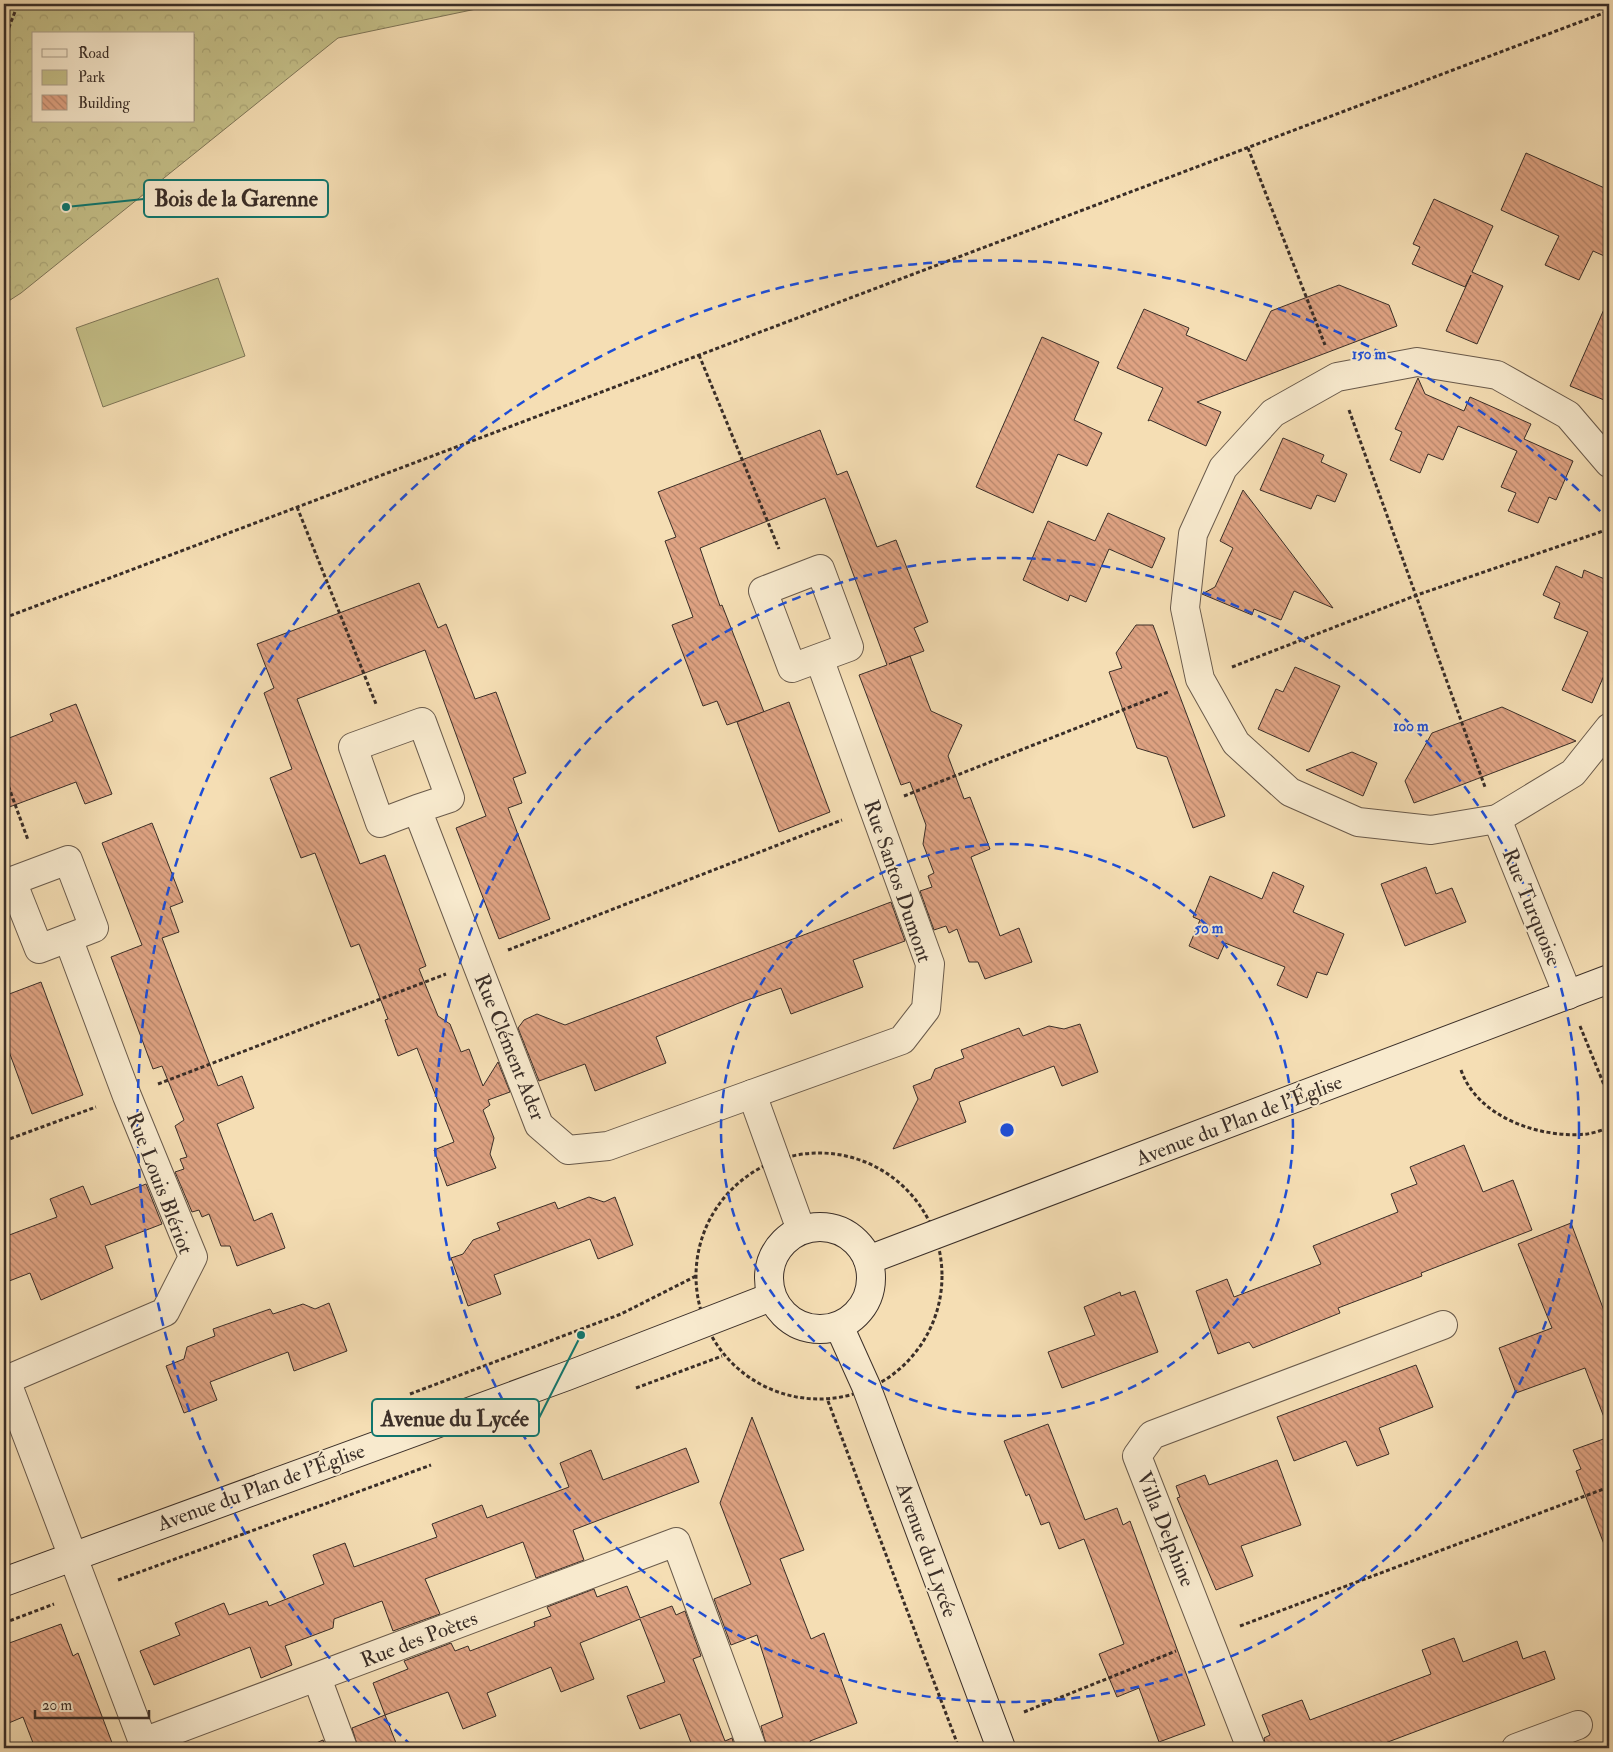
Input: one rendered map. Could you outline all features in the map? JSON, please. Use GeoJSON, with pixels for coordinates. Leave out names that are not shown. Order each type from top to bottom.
{"type":"FeatureCollection","features":[{"type":"Feature","properties":{"kind":"street"},"geometry":{"type":"LineString","coordinates":[[1609,463],[1568,415],[1497,375],[1417,362],[1337,377],[1273,413],[1223,468],[1193,534],[1185,608],[1200,680],[1236,743],[1290,792],[1358,822],[1431,830],[1497,819],[1573,773],[1609,728]]}},
{"type":"Feature","properties":{"kind":"street"},"geometry":{"type":"LineString","coordinates":[[820,570],[849,647],[819,658],[792,668],[763,591],[820,570]]}},
{"type":"Feature","properties":{"kind":"street","name":"Rue Santos Dumont"},"geometry":{"type":"LineString","coordinates":[[752,1094],[902,1040],[926,1009],[930,964],[819,658]]}},
{"type":"Feature","properties":{"kind":"street"},"geometry":{"type":"LineString","coordinates":[[422,722],[450,798],[417,809],[380,822],[352,747],[422,722]]}},
{"type":"Feature","properties":{"kind":"street","name":"Rue Clément Ader"},"geometry":{"type":"LineString","coordinates":[[417,809],[538,1125],[568,1150],[608,1146],[752,1094]]}},
{"type":"Feature","properties":{"kind":"street","name":"Rue Turquoise"},"geometry":{"type":"LineString","coordinates":[[1497,819],[1568,995]]}},
{"type":"Feature","properties":{"kind":"street"},"geometry":{"type":"LineString","coordinates":[[68,860],[94,928],[39,949],[12,882],[40,871],[68,860]]}},
{"type":"Feature","properties":{"kind":"street","name":"Rue Louis Blériot"},"geometry":{"type":"LineString","coordinates":[[68,938],[127,1096],[193,1257],[165,1312],[5,1380],[72,1556]]}},
{"type":"Feature","properties":{"kind":"street","name":"Avenue du Plan de l'Église"},"geometry":{"type":"LineString","coordinates":[[868,1260],[1609,979]]}},
{"type":"Feature","properties":{"kind":"street"},"geometry":{"type":"LineString","coordinates":[[752,1094],[801,1230]]}},
{"type":"Feature","properties":{"kind":"street"},"geometry":{"type":"LineString","coordinates":[[817,1227],[833,1228],[848,1235],[860,1246],[868,1260],[871,1276],[870,1292],[863,1306],[853,1318],[839,1326],[823,1330],[806,1328],[792,1322],[779,1311],[771,1297],[768,1280],[776,1250],[787,1238],[801,1230],[817,1227]]}},
{"type":"Feature","properties":{"kind":"street","name":"Avenue du Plan de l'Église"},"geometry":{"type":"LineString","coordinates":[[4,1582],[567,1376],[706,1320],[771,1297]]}},
{"type":"Feature","properties":{"kind":"street","name":"Villa Delphine"},"geometry":{"type":"LineString","coordinates":[[1251,1748],[1137,1456],[1152,1435],[1443,1325]]}},
{"type":"Feature","properties":{"kind":"street","name":"Avenue du Lycée"},"geometry":{"type":"LineString","coordinates":[[839,1326],[866,1386],[1001,1748]]}},
{"type":"Feature","properties":{"kind":"street","name":"Rue des Poètes"},"geometry":{"type":"LineString","coordinates":[[72,1556],[143,1742],[676,1542],[752,1748]]}},
{"type":"Feature","properties":{"kind":"street"},"geometry":{"type":"LineString","coordinates":[[317,1678],[343,1748]]}},
{"type":"Feature","properties":{"kind":"street"},"geometry":{"type":"LineString","coordinates":[[1516,1748],[1578,1725]]}},
{"type":"Feature","properties":{"kind":"path"},"geometry":{"type":"LineString","coordinates":[[4,40],[18,4]]}},
{"type":"Feature","properties":{"kind":"path"},"geometry":{"type":"LineString","coordinates":[[4,618],[1609,11]]}},
{"type":"Feature","properties":{"kind":"path"},"geometry":{"type":"LineString","coordinates":[[1248,148],[1337,377],[1497,819]]}},
{"type":"Feature","properties":{"kind":"path"},"geometry":{"type":"LineString","coordinates":[[699,355],[792,580]]}},
{"type":"Feature","properties":{"kind":"path"},"geometry":{"type":"LineString","coordinates":[[297,507],[388,734]]}},
{"type":"Feature","properties":{"kind":"path"},"geometry":{"type":"LineString","coordinates":[[4,1141],[127,1096],[476,962],[1417,594],[1609,529]]}},
{"type":"Feature","properties":{"kind":"path"},"geometry":{"type":"LineString","coordinates":[[4,774],[40,871]]}},
{"type":"Feature","properties":{"kind":"path"},"geometry":{"type":"LineString","coordinates":[[1568,995],[1609,1097]]}},
{"type":"Feature","properties":{"kind":"path"},"geometry":{"type":"LineString","coordinates":[[1462,1072],[1465,1081],[1478,1098],[1514,1124],[1554,1132],[1587,1134],[1609,1128]]}},
{"type":"Feature","properties":{"kind":"path"},"geometry":{"type":"LineString","coordinates":[[833,1150],[865,1157],[892,1174],[916,1200],[932,1237],[944,1272],[941,1303],[930,1332],[915,1356],[894,1376],[828,1401],[800,1400],[771,1392],[743,1378],[722,1356],[706,1320],[696,1276],[701,1240],[721,1202],[745,1175],[804,1153],[833,1150]]}},
{"type":"Feature","properties":{"kind":"path"},"geometry":{"type":"LineString","coordinates":[[629,1391],[722,1356]]}},
{"type":"Feature","properties":{"kind":"path"},"geometry":{"type":"LineString","coordinates":[[828,1401],[959,1748]]}},
{"type":"Feature","properties":{"kind":"path"},"geometry":{"type":"LineString","coordinates":[[4,1623],[86,1591],[434,1464]]}},
{"type":"Feature","properties":{"kind":"path"},"geometry":{"type":"LineString","coordinates":[[1020,1714],[1209,1638],[1609,1487]]}},
{"type":"Feature","properties":{"kind":"green space"},"geometry":{"type":"Polygon","coordinates":[[[4,4],[500,4],[338,38],[21,293],[4,304],[4,4]]]}},
{"type":"Feature","properties":{"kind":"green space"},"geometry":{"type":"Polygon","coordinates":[[[218,278],[245,356],[103,407],[76,328],[218,278]]]}},
{"type":"Feature","properties":{"kind":"building"},"geometry":{"type":"Polygon","coordinates":[[[1526,153],[1609,190],[1609,258],[1593,251],[1579,280],[1545,265],[1559,236],[1501,210],[1526,153]]]}},
{"type":"Feature","properties":{"kind":"building"},"geometry":{"type":"Polygon","coordinates":[[[1434,199],[1493,226],[1472,272],[1503,286],[1477,344],[1446,331],[1471,275],[1465,287],[1412,264],[1420,247],[1413,244],[1434,199]]]}},
{"type":"Feature","properties":{"kind":"building"},"geometry":{"type":"Polygon","coordinates":[[[1339,285],[1389,305],[1397,326],[1197,402],[1221,412],[1206,446],[1150,420],[1148,421],[1163,388],[1117,368],[1144,309],[1189,328],[1186,335],[1246,361],[1271,311],[1339,285]]]}},
{"type":"Feature","properties":{"kind":"building"},"geometry":{"type":"Polygon","coordinates":[[[1609,298],[1609,402],[1570,386],[1609,298]]]}},
{"type":"Feature","properties":{"kind":"building"},"geometry":{"type":"Polygon","coordinates":[[[1042,337],[1099,362],[1074,420],[1102,433],[1087,466],[1058,454],[1033,513],[976,487],[1042,337]]]}},
{"type":"Feature","properties":{"kind":"building"},"geometry":{"type":"Polygon","coordinates":[[[1418,378],[1425,394],[1464,411],[1470,397],[1531,424],[1524,439],[1573,461],[1556,500],[1549,497],[1538,523],[1508,511],[1516,493],[1501,487],[1517,451],[1458,426],[1443,460],[1428,454],[1420,473],[1390,460],[1402,432],[1395,429],[1418,378]]]}},
{"type":"Feature","properties":{"kind":"building"},"geometry":{"type":"Polygon","coordinates":[[[820,430],[837,475],[847,471],[877,547],[896,540],[928,622],[914,628],[924,651],[910,656],[931,711],[962,725],[948,756],[964,799],[970,797],[990,849],[971,857],[1000,936],[1019,928],[1032,962],[985,979],[978,962],[969,962],[957,929],[949,933],[946,926],[934,930],[920,891],[932,887],[928,876],[934,873],[923,844],[926,825],[910,782],[901,785],[859,675],[887,665],[825,498],[700,548],[720,606],[722,605],[764,712],[727,725],[717,701],[703,706],[672,625],[693,617],[665,541],[676,537],[658,492],[820,430]]]}},
{"type":"Feature","properties":{"kind":"building"},"geometry":{"type":"Polygon","coordinates":[[[1283,438],[1324,455],[1321,462],[1347,474],[1335,502],[1317,495],[1311,509],[1260,490],[1283,438]]]}},
{"type":"Feature","properties":{"kind":"building"},"geometry":{"type":"Polygon","coordinates":[[[1243,490],[1333,608],[1294,591],[1281,620],[1254,609],[1252,615],[1202,594],[1215,587],[1233,548],[1220,541],[1243,490]]]}},
{"type":"Feature","properties":{"kind":"building"},"geometry":{"type":"Polygon","coordinates":[[[1108,513],[1165,538],[1152,568],[1109,549],[1086,602],[1070,595],[1068,601],[1023,580],[1048,521],[1095,541],[1108,513]]]}},
{"type":"Feature","properties":{"kind":"building"},"geometry":{"type":"Polygon","coordinates":[[[1556,566],[1582,578],[1584,570],[1609,581],[1609,664],[1592,703],[1562,690],[1588,632],[1554,618],[1560,603],[1543,595],[1556,566]]]}},
{"type":"Feature","properties":{"kind":"building"},"geometry":{"type":"Polygon","coordinates":[[[419,583],[438,628],[446,624],[475,699],[496,692],[526,773],[513,778],[522,803],[508,808],[550,919],[499,939],[456,828],[486,816],[425,650],[297,699],[360,864],[385,855],[426,966],[419,969],[438,1016],[450,1024],[461,1052],[469,1049],[483,1086],[498,1062],[510,1092],[488,1100],[490,1105],[483,1110],[494,1138],[490,1154],[496,1168],[447,1186],[434,1150],[454,1142],[417,1048],[398,1056],[385,1020],[388,1019],[359,944],[351,947],[315,853],[301,858],[270,778],[292,769],[264,693],[274,688],[257,644],[419,583]]]}},
{"type":"Feature","properties":{"kind":"building"},"geometry":{"type":"Polygon","coordinates":[[[1136,625],[1153,625],[1225,816],[1193,828],[1167,757],[1137,748],[1109,672],[1122,668],[1116,653],[1136,625]]]}},
{"type":"Feature","properties":{"kind":"building"},"geometry":{"type":"Polygon","coordinates":[[[1295,667],[1340,686],[1309,752],[1258,729],[1276,689],[1283,692],[1295,667]]]}},
{"type":"Feature","properties":{"kind":"building"},"geometry":{"type":"Polygon","coordinates":[[[789,702],[830,812],[779,832],[737,722],[789,702]]]}},
{"type":"Feature","properties":{"kind":"building"},"geometry":{"type":"Polygon","coordinates":[[[76,704],[112,794],[85,804],[76,782],[4,809],[4,740],[53,721],[50,714],[76,704]]]}},
{"type":"Feature","properties":{"kind":"building"},"geometry":{"type":"Polygon","coordinates":[[[1502,707],[1576,741],[1414,803],[1405,781],[1432,733],[1502,707]]]}},
{"type":"Feature","properties":{"kind":"building"},"geometry":{"type":"Polygon","coordinates":[[[1352,752],[1377,763],[1363,796],[1306,770],[1352,752]]]}},
{"type":"Feature","properties":{"kind":"building"},"geometry":{"type":"Polygon","coordinates":[[[152,823],[183,902],[170,907],[179,932],[162,938],[218,1086],[242,1076],[254,1108],[217,1124],[254,1221],[272,1213],[285,1248],[237,1266],[230,1246],[221,1246],[209,1214],[202,1217],[199,1210],[192,1212],[175,1172],[184,1169],[180,1159],[187,1157],[175,1126],[184,1120],[162,1066],[153,1069],[111,957],[142,945],[102,843],[152,823]]]}},
{"type":"Feature","properties":{"kind":"building"},"geometry":{"type":"Polygon","coordinates":[[[1426,867],[1436,894],[1452,888],[1466,922],[1405,946],[1381,884],[1426,867]]]}},
{"type":"Feature","properties":{"kind":"building"},"geometry":{"type":"Polygon","coordinates":[[[1273,872],[1304,886],[1293,912],[1344,934],[1327,975],[1317,972],[1307,998],[1277,985],[1285,967],[1225,943],[1218,959],[1189,946],[1200,920],[1193,917],[1210,876],[1262,899],[1273,872]]]}},
{"type":"Feature","properties":{"kind":"building"},"geometry":{"type":"Polygon","coordinates":[[[891,902],[905,941],[853,960],[863,987],[791,1014],[781,988],[739,1003],[656,1037],[666,1063],[595,1091],[585,1064],[539,1081],[518,1028],[524,1020],[537,1014],[565,1025],[891,902]]]}},
{"type":"Feature","properties":{"kind":"building"},"geometry":{"type":"Polygon","coordinates":[[[41,982],[83,1095],[32,1114],[4,1038],[4,996],[41,982]]]}},
{"type":"Feature","properties":{"kind":"building"},"geometry":{"type":"Polygon","coordinates":[[[1080,1024],[1098,1072],[1062,1086],[1054,1066],[959,1102],[966,1122],[893,1149],[918,1099],[913,1086],[931,1079],[935,1069],[964,1058],[961,1050],[1019,1028],[1023,1036],[1049,1026],[1064,1029],[1080,1024]]]}},
{"type":"Feature","properties":{"kind":"building"},"geometry":{"type":"Polygon","coordinates":[[[1464,1145],[1483,1192],[1513,1180],[1532,1230],[1421,1273],[1422,1276],[1338,1308],[1340,1313],[1253,1348],[1249,1342],[1218,1354],[1196,1291],[1227,1279],[1234,1297],[1321,1264],[1313,1246],[1398,1212],[1391,1194],[1417,1184],[1410,1167],[1464,1145]]]}},
{"type":"Feature","properties":{"kind":"building"},"geometry":{"type":"Polygon","coordinates":[[[146,1184],[162,1224],[105,1246],[113,1268],[41,1300],[30,1273],[4,1283],[4,1237],[57,1217],[50,1199],[83,1186],[91,1205],[146,1184]]]}},
{"type":"Feature","properties":{"kind":"building"},"geometry":{"type":"Polygon","coordinates":[[[589,1197],[604,1202],[615,1197],[633,1245],[598,1259],[590,1239],[494,1275],[501,1294],[468,1306],[451,1258],[463,1254],[473,1240],[500,1230],[497,1223],[555,1202],[558,1209],[589,1197]]]}},
{"type":"Feature","properties":{"kind":"building"},"geometry":{"type":"Polygon","coordinates":[[[1571,1223],[1609,1324],[1609,1424],[1607,1425],[1585,1368],[1516,1393],[1499,1348],[1552,1328],[1518,1244],[1571,1223]]]}},
{"type":"Feature","properties":{"kind":"building"},"geometry":{"type":"Polygon","coordinates":[[[1135,1291],[1158,1352],[1062,1388],[1048,1352],[1095,1335],[1084,1307],[1120,1292],[1121,1296],[1135,1291]]]}},
{"type":"Feature","properties":{"kind":"building"},"geometry":{"type":"Polygon","coordinates":[[[329,1303],[347,1351],[294,1371],[288,1352],[259,1363],[210,1382],[217,1400],[184,1413],[166,1366],[184,1359],[187,1347],[215,1336],[213,1329],[270,1309],[273,1314],[303,1304],[315,1309],[329,1303]]]}},
{"type":"Feature","properties":{"kind":"building"},"geometry":{"type":"Polygon","coordinates":[[[1416,1365],[1433,1407],[1379,1428],[1389,1454],[1357,1466],[1346,1441],[1294,1461],[1277,1417],[1416,1365]]]}},
{"type":"Feature","properties":{"kind":"building"},"geometry":{"type":"Polygon","coordinates":[[[752,1417],[804,1550],[780,1559],[811,1639],[824,1633],[857,1723],[810,1741],[813,1748],[767,1748],[761,1726],[783,1717],[757,1635],[731,1645],[714,1599],[751,1584],[720,1503],[752,1417]]]}},
{"type":"Feature","properties":{"kind":"building"},"geometry":{"type":"Polygon","coordinates":[[[1048,1424],[1085,1520],[1117,1508],[1123,1525],[1130,1521],[1205,1725],[1159,1742],[1139,1688],[1117,1697],[1099,1654],[1124,1644],[1084,1539],[1059,1549],[1049,1522],[1041,1525],[1029,1494],[1026,1496],[1004,1441],[1048,1424]]]}},
{"type":"Feature","properties":{"kind":"building"},"geometry":{"type":"Polygon","coordinates":[[[1609,1437],[1609,1551],[1607,1552],[1576,1471],[1581,1469],[1573,1450],[1609,1437]]]}},
{"type":"Feature","properties":{"kind":"building"},"geometry":{"type":"Polygon","coordinates":[[[686,1448],[699,1482],[573,1530],[584,1560],[536,1578],[523,1542],[425,1579],[440,1614],[393,1631],[382,1601],[334,1619],[333,1628],[285,1646],[292,1665],[261,1678],[250,1647],[154,1685],[140,1651],[180,1635],[175,1623],[224,1603],[229,1615],[267,1601],[269,1606],[324,1584],[313,1555],[345,1543],[354,1567],[437,1537],[432,1524],[482,1505],[487,1518],[569,1487],[560,1463],[591,1450],[603,1480],[686,1448]]]}},
{"type":"Feature","properties":{"kind":"building"},"geometry":{"type":"Polygon","coordinates":[[[1277,1460],[1301,1525],[1241,1546],[1253,1576],[1216,1590],[1177,1498],[1180,1497],[1176,1486],[1205,1475],[1209,1485],[1277,1460]]]}},
{"type":"Feature","properties":{"kind":"building"},"geometry":{"type":"Polygon","coordinates":[[[627,1586],[640,1618],[672,1606],[676,1615],[685,1611],[701,1656],[693,1659],[725,1741],[732,1738],[735,1748],[693,1748],[680,1714],[640,1729],[627,1696],[665,1682],[640,1619],[580,1643],[594,1679],[561,1692],[551,1667],[487,1693],[496,1716],[463,1729],[448,1692],[385,1715],[373,1683],[408,1669],[404,1661],[451,1643],[455,1651],[468,1646],[470,1651],[535,1626],[534,1622],[551,1616],[547,1607],[594,1589],[597,1597],[627,1586]]]}},
{"type":"Feature","properties":{"kind":"building"},"geometry":{"type":"Polygon","coordinates":[[[61,1624],[73,1656],[78,1653],[114,1748],[35,1748],[23,1717],[4,1725],[4,1645],[61,1624]]]}},
{"type":"Feature","properties":{"kind":"building"},"geometry":{"type":"Polygon","coordinates":[[[1454,1638],[1463,1662],[1517,1641],[1523,1659],[1545,1651],[1555,1679],[1372,1748],[1266,1748],[1264,1738],[1270,1735],[1262,1715],[1302,1700],[1310,1720],[1431,1674],[1422,1650],[1454,1638]]]}},
{"type":"Feature","properties":{"kind":"building"},"geometry":{"type":"Polygon","coordinates":[[[385,1715],[398,1748],[358,1748],[352,1728],[385,1715]]]}},
{"type":"Feature","properties":{"kind":"building"},"geometry":{"type":"Polygon","coordinates":[[[323,1740],[326,1748],[307,1748],[307,1747],[323,1740]]]}},
{"type":"Feature","properties":{"kind":"place","name":"Bois de la Garenne"},"geometry":{"type":"Point","coordinates":[66,207]}},
{"type":"Feature","properties":{"kind":"place","name":"Avenue du Lycée"},"geometry":{"type":"Point","coordinates":[581,1335]}}]}
